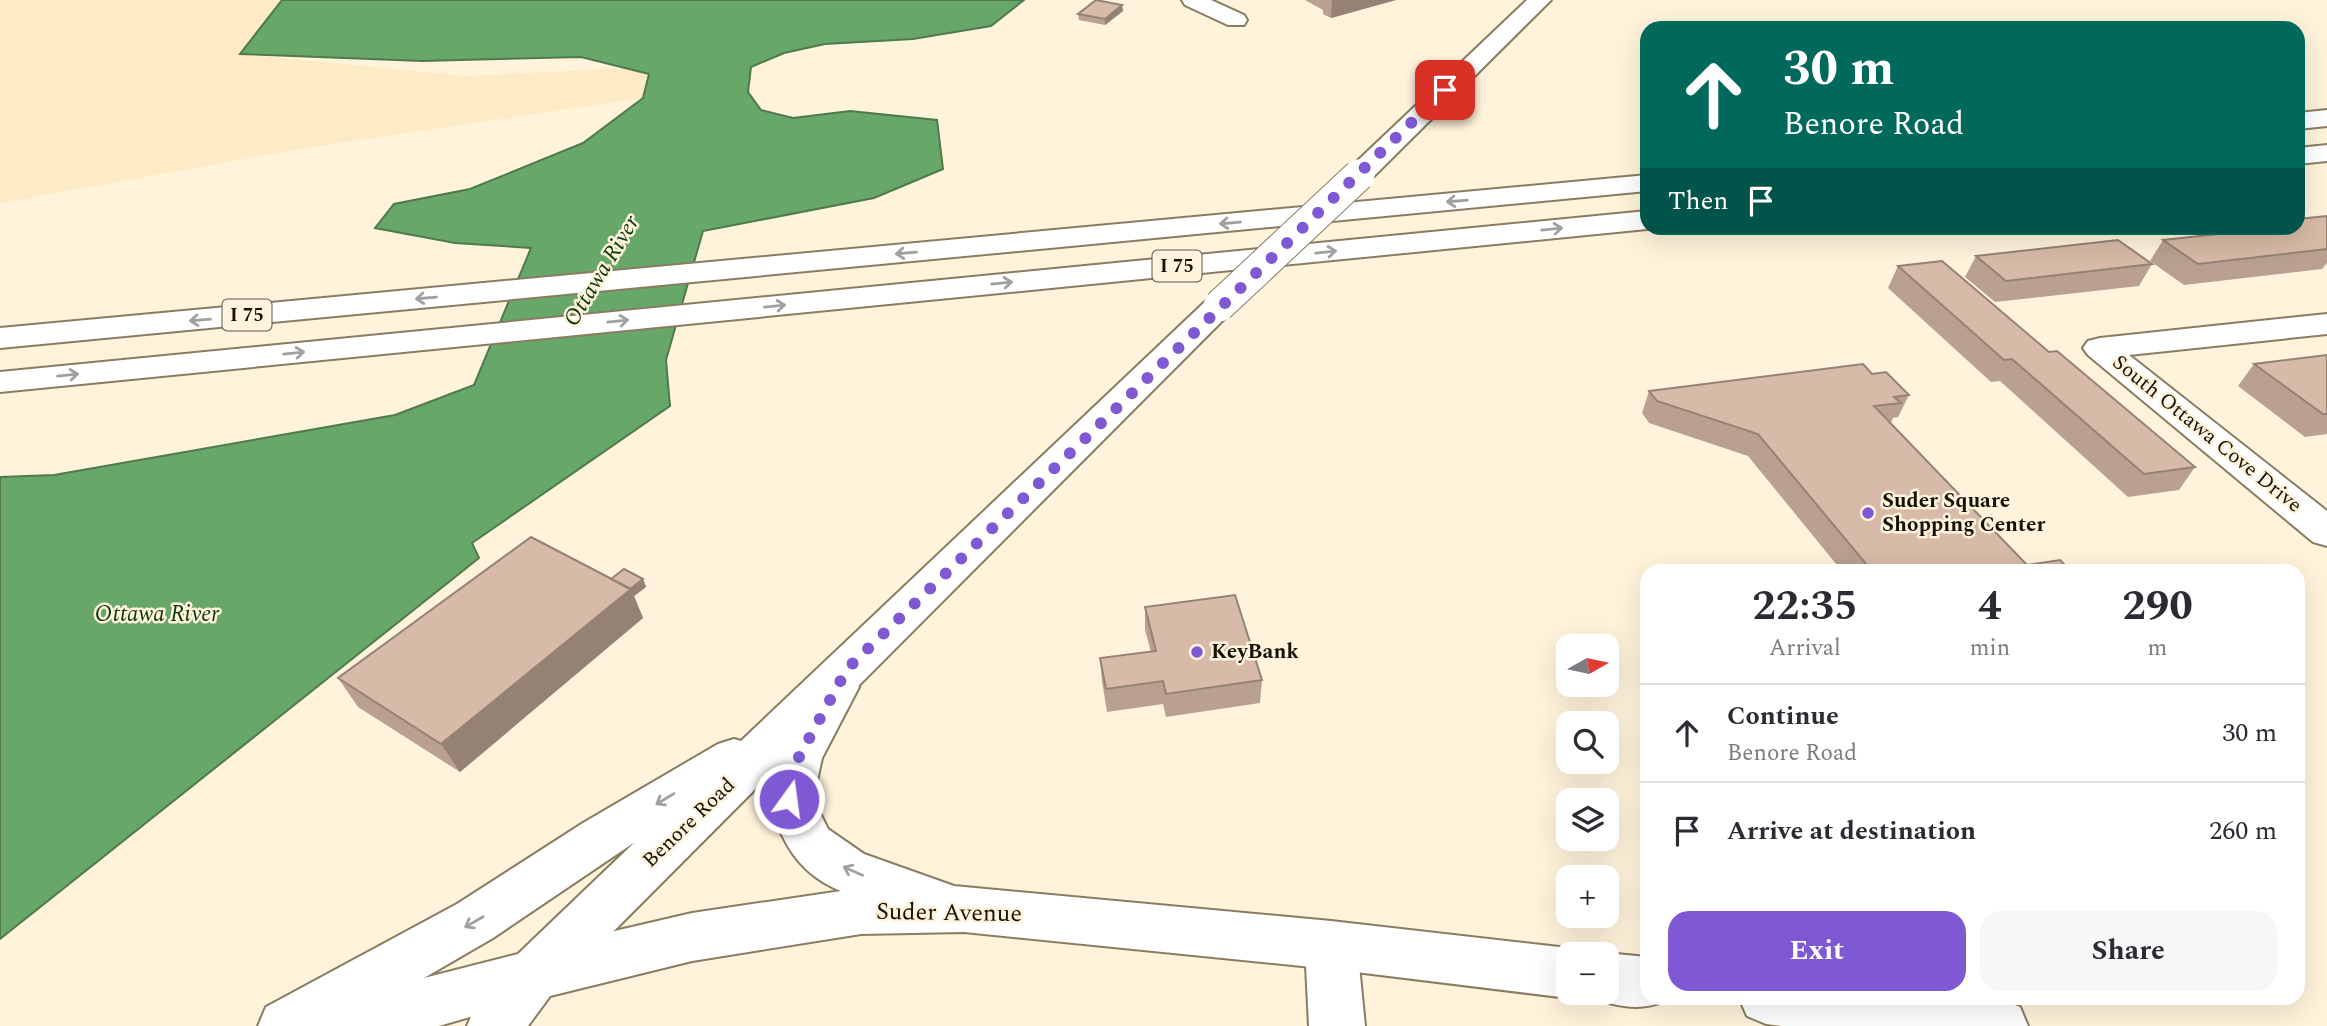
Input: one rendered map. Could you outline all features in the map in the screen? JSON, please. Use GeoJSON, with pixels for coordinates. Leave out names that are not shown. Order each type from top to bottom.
{"type":"FeatureCollection","features":[{"type":"Feature","properties":{"kind":"main road"},"geometry":{"type":"LineString","coordinates":[[1193,0],[1236,20]]}},
{"type":"Feature","properties":{"kind":"main road","name":"Benore Road"},"geometry":{"type":"LineString","coordinates":[[495,1026],[533,975],[1219,306],[1536,4]]}},
{"type":"Feature","properties":{"kind":"main road"},"geometry":{"type":"LineString","coordinates":[[2305,120],[2327,118]]}},
{"type":"Feature","properties":{"kind":"main road"},"geometry":{"type":"LineString","coordinates":[[2305,155],[2327,153]]}},
{"type":"Feature","properties":{"kind":"main road","name":"I 75"},"geometry":{"type":"LineString","coordinates":[[0,338],[1640,184]]}},
{"type":"Feature","properties":{"kind":"main road","name":"I 75"},"geometry":{"type":"LineString","coordinates":[[0,382],[1640,221]]}},
{"type":"Feature","properties":{"kind":"main road","name":"South Ottawa Cove Drive"},"geometry":{"type":"LineString","coordinates":[[2327,324],[2100,348],[2327,532]]}},
{"type":"Feature","properties":{"kind":"main road"},"geometry":{"type":"LineString","coordinates":[[847,669],[799,757],[789,799],[811,844],[848,871],[964,909]]}},
{"type":"Feature","properties":{"kind":"main road"},"geometry":{"type":"LineString","coordinates":[[285,1026],[475,921],[600,838],[787,727]]}},
{"type":"Feature","properties":{"kind":"main road","name":"Suder Avenue"},"geometry":{"type":"LineString","coordinates":[[340,1026],[533,975],[692,937],[861,911],[964,909],[1331,945],[1556,973]]}},
{"type":"Feature","properties":{"kind":"main road"},"geometry":{"type":"LineString","coordinates":[[1331,945],[1337,1026]]}},
{"type":"Feature","properties":{"kind":"main road"},"geometry":{"type":"LineString","coordinates":[[1619,980],[1640,982]]}},
{"type":"Feature","properties":{"kind":"main road"},"geometry":{"type":"LineString","coordinates":[[1824,1005],[2000,1026]]}},
{"type":"Feature","properties":{"kind":"shaded area"},"geometry":{"type":"Polygon","coordinates":[[[0,0],[282,0],[240,54],[466,76],[627,68],[649,73],[643,98],[306,148],[0,203],[0,0]]]}},
{"type":"Feature","properties":{"kind":"water","name":"Ottawa River"},"geometry":{"type":"Polygon","coordinates":[[[282,0],[1024,0],[991,26],[913,39],[825,44],[784,53],[751,67],[748,92],[761,110],[793,118],[850,111],[937,120],[943,169],[874,198],[703,231],[666,360],[670,406],[472,543],[479,558],[0,939],[0,477],[54,475],[395,415],[474,385],[531,248],[455,243],[375,228],[394,204],[470,189],[583,143],[643,98],[649,74],[581,57],[422,61],[240,54],[282,0]]]}},
{"type":"Feature","properties":{"kind":"building"},"geometry":{"type":"Polygon","coordinates":[[[1096,0],[1122,5],[1105,19],[1078,14],[1096,0]]]}},
{"type":"Feature","properties":{"kind":"building"},"geometry":{"type":"Polygon","coordinates":[[[2327,216],[2327,249],[2198,264],[2163,240],[2209,235],[2305,235],[2305,218],[2327,216]]]}},
{"type":"Feature","properties":{"kind":"building"},"geometry":{"type":"Polygon","coordinates":[[[2118,240],[2152,264],[2006,281],[1976,256],[2118,240]]]}},
{"type":"Feature","properties":{"kind":"building"},"geometry":{"type":"Polygon","coordinates":[[[1942,261],[2049,352],[2057,351],[2195,467],[2144,474],[2012,359],[2004,360],[1898,266],[1942,261]]]}},
{"type":"Feature","properties":{"kind":"building"},"geometry":{"type":"Polygon","coordinates":[[[2327,355],[2327,414],[2323,414],[2254,364],[2327,355]]]}},
{"type":"Feature","properties":{"kind":"building","name":"Suder Square Shopping Center"},"geometry":{"type":"Polygon","coordinates":[[[1863,364],[1872,374],[1886,372],[1909,395],[1894,397],[1901,403],[1874,406],[2026,564],[1866,564],[1758,434],[1657,401],[1649,391],[1863,364]]]}},
{"type":"Feature","properties":{"kind":"building"},"geometry":{"type":"Polygon","coordinates":[[[531,537],[631,589],[441,744],[338,678],[531,537]]]}},
{"type":"Feature","properties":{"kind":"building","name":"Suder Square Shopping Center"},"geometry":{"type":"Polygon","coordinates":[[[2060,560],[2064,564],[2034,564],[2060,560]]]}},
{"type":"Feature","properties":{"kind":"building"},"geometry":{"type":"Polygon","coordinates":[[[624,569],[643,579],[630,589],[611,579],[624,569]]]}},
{"type":"Feature","properties":{"kind":"building","name":"KeyBank"},"geometry":{"type":"Polygon","coordinates":[[[1235,595],[1262,680],[1166,694],[1163,681],[1106,689],[1100,658],[1156,651],[1145,607],[1235,595]]]}},
{"type":"Feature","properties":{"kind":"place","name":"Suder Square Shopping Center"},"geometry":{"type":"Point","coordinates":[1868,513]}},
{"type":"Feature","properties":{"kind":"place","name":"KeyBank"},"geometry":{"type":"Point","coordinates":[1197,652]}},
{"type":"Feature","properties":{"kind":"route"},"geometry":{"type":"LineString","coordinates":[[789,799],[799,757],[847,669],[1445,90]]}}]}
